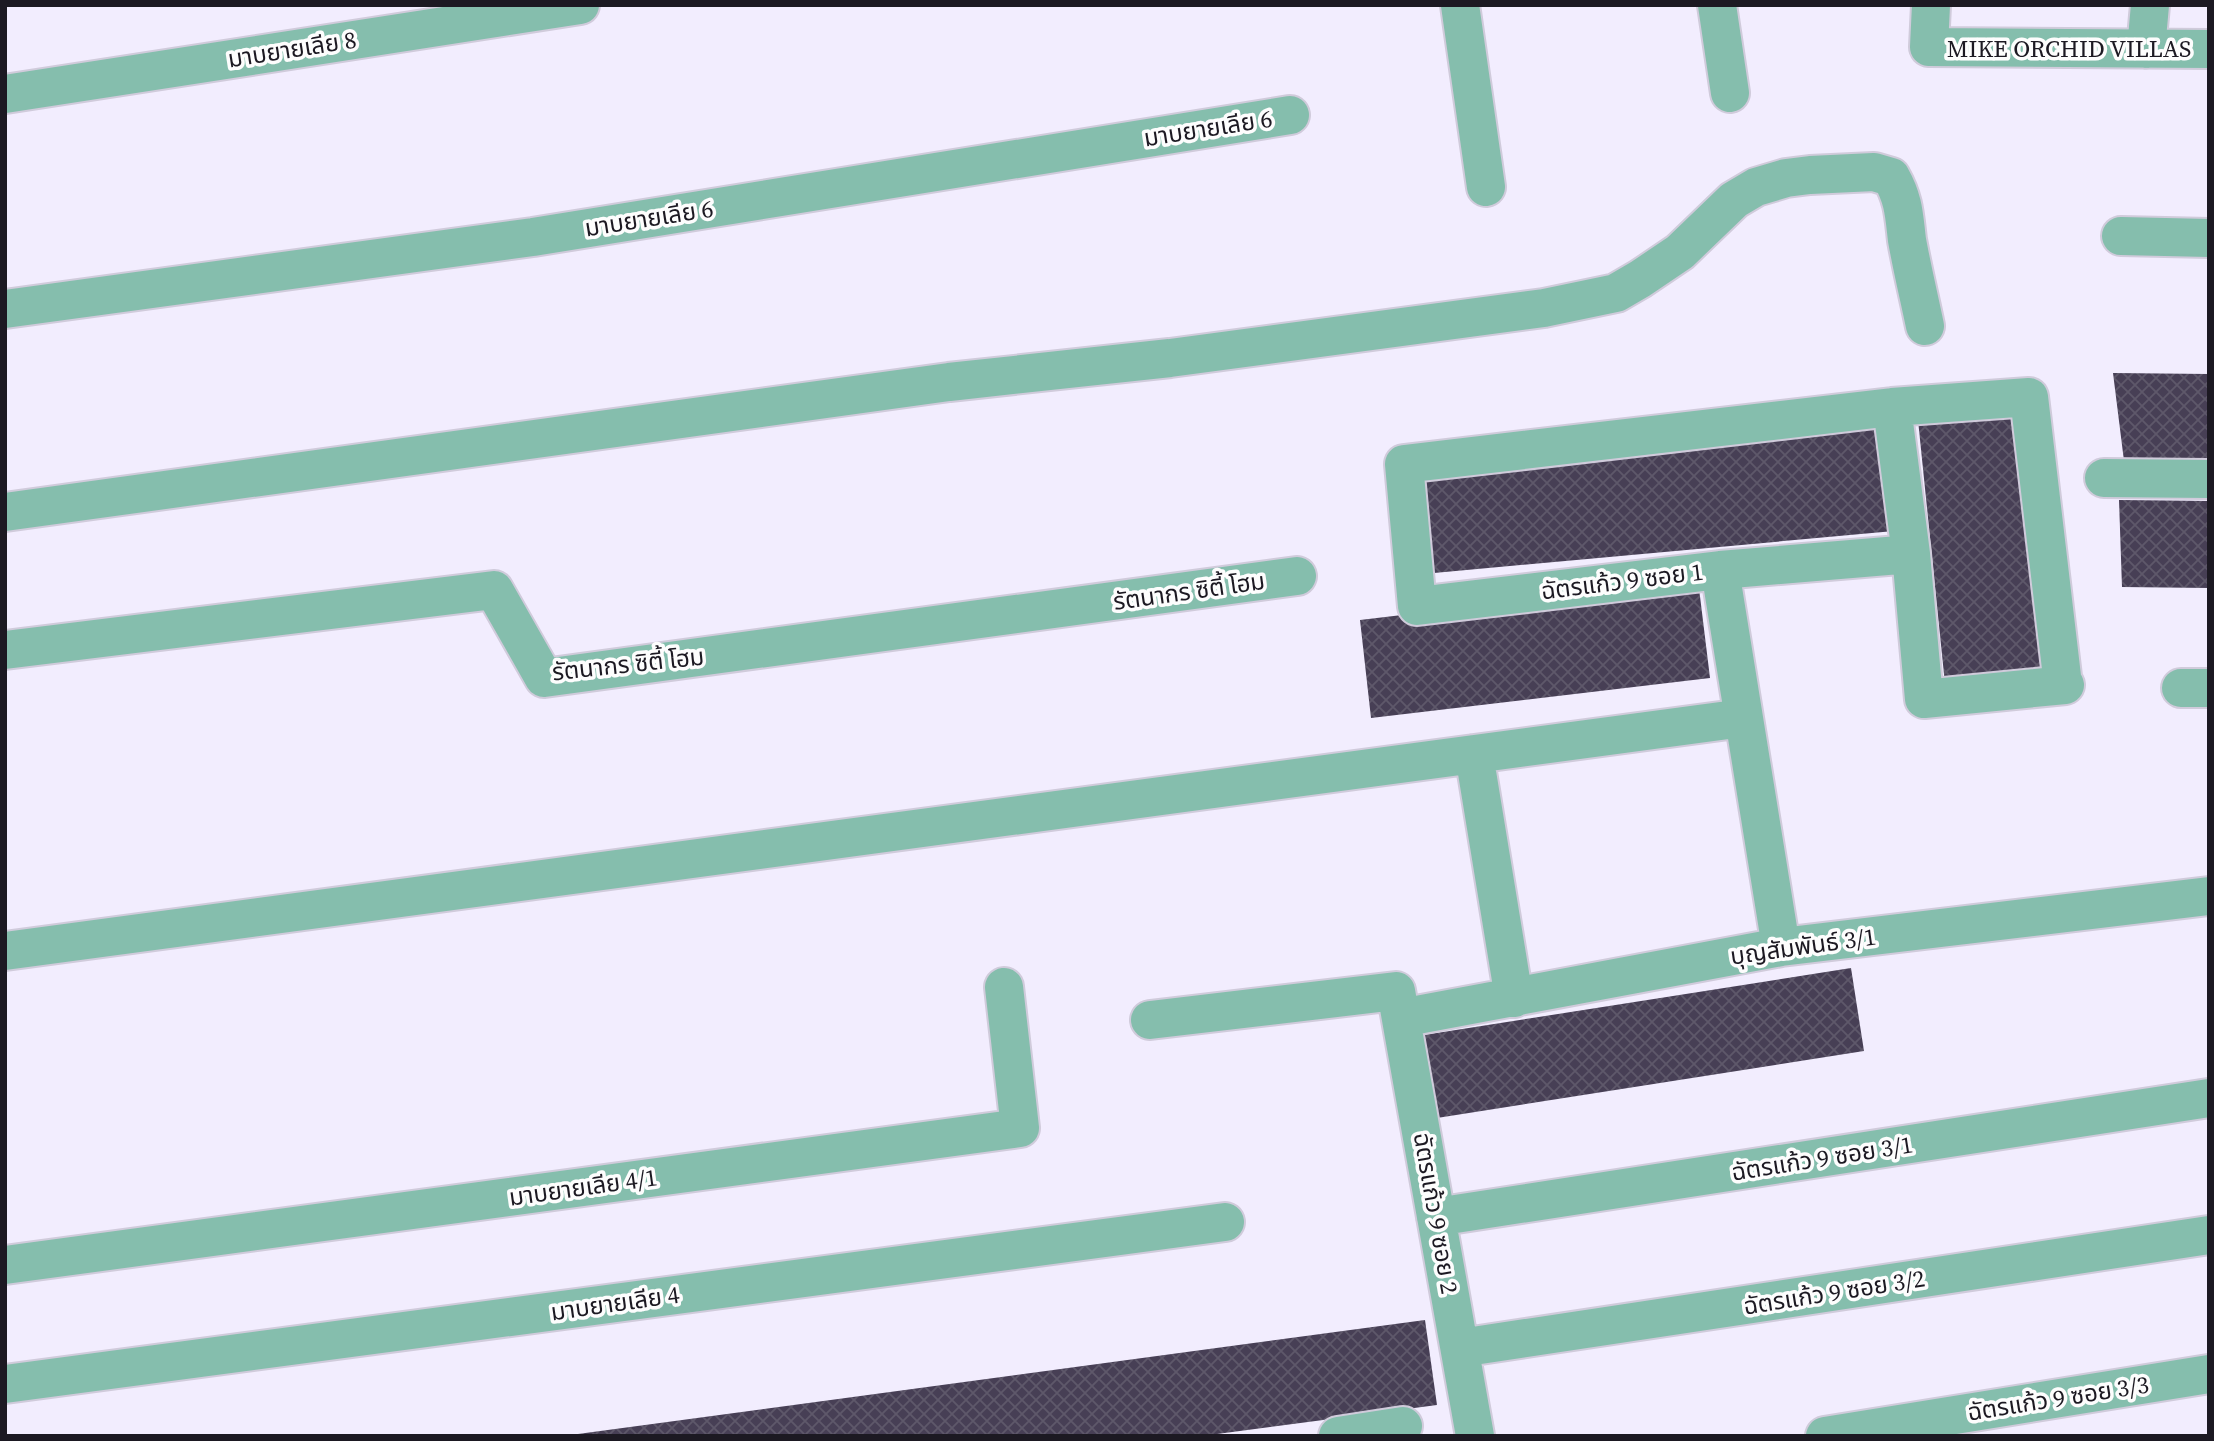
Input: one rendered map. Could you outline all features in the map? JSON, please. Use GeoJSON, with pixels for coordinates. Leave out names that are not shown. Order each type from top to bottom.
{"type":"FeatureCollection","features":[{"type":"Feature","properties":{"kind":"street","name":"มาบยายเลีย 8"},"geometry":{"type":"LineString","coordinates":[[5,94],[580,5]]}},
{"type":"Feature","properties":{"kind":"street"},"geometry":{"type":"LineString","coordinates":[[1460,5],[1486,187]]}},
{"type":"Feature","properties":{"kind":"street"},"geometry":{"type":"LineString","coordinates":[[1717,5],[1730,93]]}},
{"type":"Feature","properties":{"kind":"street","name":"MIKE ORCHID VILLAS"},"geometry":{"type":"LineString","coordinates":[[1931,5],[1929,47],[2209,49]]}},
{"type":"Feature","properties":{"kind":"street"},"geometry":{"type":"LineString","coordinates":[[2146,49],[2150,5]]}},
{"type":"Feature","properties":{"kind":"street","name":"มาบยายเลีย 6"},"geometry":{"type":"LineString","coordinates":[[5,309],[533,237],[1290,115]]}},
{"type":"Feature","properties":{"kind":"street"},"geometry":{"type":"LineString","coordinates":[[5,512],[949,382],[1170,358],[1544,308],[1615,293],[1680,252],[1734,200],[1756,187],[1786,177],[1874,172],[1892,177],[1905,213],[1907,240],[1925,326]]}},
{"type":"Feature","properties":{"kind":"street"},"geometry":{"type":"LineString","coordinates":[[2121,236],[2209,238]]}},
{"type":"Feature","properties":{"kind":"street"},"geometry":{"type":"LineString","coordinates":[[2029,397],[2064,685],[1924,699],[1910,554],[1892,407],[2029,397]]}},
{"type":"Feature","properties":{"kind":"street","name":"ฉัตรแก้ว 9 ซอย 1"},"geometry":{"type":"LineString","coordinates":[[1781,947],[1720,570],[1417,606],[1404,464],[1892,407]]}},
{"type":"Feature","properties":{"kind":"street"},"geometry":{"type":"LineString","coordinates":[[2104,478],[2209,479]]}},
{"type":"Feature","properties":{"kind":"street"},"geometry":{"type":"LineString","coordinates":[[1720,570],[1910,554]]}},
{"type":"Feature","properties":{"kind":"street","name":"รัตนากร ซิตี้ โฮม"},"geometry":{"type":"LineString","coordinates":[[5,650],[494,590],[544,678],[1297,576]]}},
{"type":"Feature","properties":{"kind":"street"},"geometry":{"type":"LineString","coordinates":[[5,951],[1743,718]]}},
{"type":"Feature","properties":{"kind":"street"},"geometry":{"type":"LineString","coordinates":[[1474,754],[1514,998]]}},
{"type":"Feature","properties":{"kind":"street","name":"บุญสัมพันธ์ 3/1"},"geometry":{"type":"LineString","coordinates":[[1150,1020],[1514,998],[1781,947],[2209,895]]}},
{"type":"Feature","properties":{"kind":"street","name":"มาบยายเลีย 4/1"},"geometry":{"type":"LineString","coordinates":[[5,1265],[1020,1128],[1004,987]]}},
{"type":"Feature","properties":{"kind":"street","name":"ฉัตรแก้ว 9 ซอย 2"},"geometry":{"type":"LineString","coordinates":[[1399,1004],[1475,1436]]}},
{"type":"Feature","properties":{"kind":"street","name":"ฉัตรแก้ว 9 ซอย 3/1"},"geometry":{"type":"LineString","coordinates":[[1436,1217],[2209,1098]]}},
{"type":"Feature","properties":{"kind":"street","name":"มาบยายเลีย 4"},"geometry":{"type":"LineString","coordinates":[[5,1384],[1225,1222]]}},
{"type":"Feature","properties":{"kind":"street","name":"ฉัตรแก้ว 9 ซอย 3/2"},"geometry":{"type":"LineString","coordinates":[[1460,1349],[2209,1235]]}},
{"type":"Feature","properties":{"kind":"street","name":"ฉัตรแก้ว 9 ซอย 3/3"},"geometry":{"type":"LineString","coordinates":[[1825,1436],[2209,1374]]}},
{"type":"Feature","properties":{"kind":"street"},"geometry":{"type":"LineString","coordinates":[[1338,1436],[1403,1426]]}},
{"type":"Feature","properties":{"kind":"building"},"geometry":{"type":"Polygon","coordinates":[[[2113,373],[2209,374],[2209,462],[2124,461],[2113,373]]]}},
{"type":"Feature","properties":{"kind":"building"},"geometry":{"type":"Polygon","coordinates":[[[2021,410],[2047,675],[1945,684],[1918,420],[2021,410]]]}},
{"type":"Feature","properties":{"kind":"building"},"geometry":{"type":"Polygon","coordinates":[[[1883,427],[1894,531],[1434,573],[1424,470],[1883,427]]]}},
{"type":"Feature","properties":{"kind":"building"},"geometry":{"type":"Polygon","coordinates":[[[2119,500],[2209,501],[2209,588],[2122,587],[2119,500]]]}},
{"type":"Feature","properties":{"kind":"building"},"geometry":{"type":"Polygon","coordinates":[[[1698,580],[1710,678],[1371,718],[1360,620],[1698,580]]]}},
{"type":"Feature","properties":{"kind":"building"},"geometry":{"type":"Polygon","coordinates":[[[1851,968],[1864,1051],[1437,1118],[1424,1035],[1851,968]]]}},
{"type":"Feature","properties":{"kind":"building"},"geometry":{"type":"Polygon","coordinates":[[[1425,1320],[1437,1405],[1202,1436],[563,1436],[1425,1320]]]}}]}
